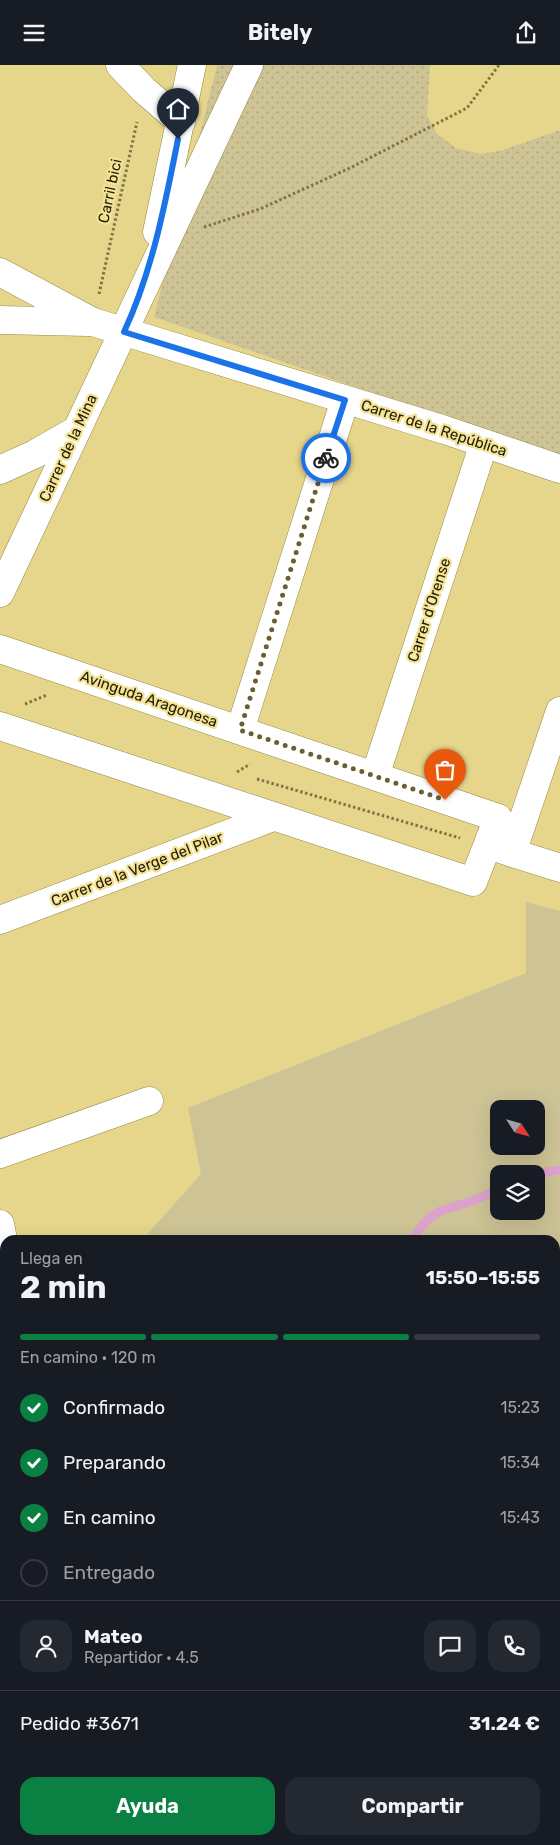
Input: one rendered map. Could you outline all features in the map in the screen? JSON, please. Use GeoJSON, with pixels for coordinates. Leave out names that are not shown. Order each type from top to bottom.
{"type":"FeatureCollection","features":[{"type":"Feature","properties":{"kind":"street"},"geometry":{"type":"LineString","coordinates":[[120,65],[144,90],[181,122]]}},
{"type":"Feature","properties":{"kind":"street"},"geometry":{"type":"LineString","coordinates":[[137,303],[163,210],[192,65]]}},
{"type":"Feature","properties":{"kind":"street"},"geometry":{"type":"LineString","coordinates":[[137,303],[249,65]]}},
{"type":"Feature","properties":{"kind":"street","name":"Carrer de la República"},"geometry":{"type":"LineString","coordinates":[[0,272],[93,321],[124,332],[484,443],[560,469]]}},
{"type":"Feature","properties":{"kind":"street","name":"Carrer de la Mina"},"geometry":{"type":"LineString","coordinates":[[0,593],[137,303]]}},
{"type":"Feature","properties":{"kind":"street"},"geometry":{"type":"LineString","coordinates":[[0,320],[93,321]]}},
{"type":"Feature","properties":{"kind":"street"},"geometry":{"type":"LineString","coordinates":[[240,730],[345,400]]}},
{"type":"Feature","properties":{"kind":"street"},"geometry":{"type":"LineString","coordinates":[[0,470],[75,431]]}},
{"type":"Feature","properties":{"kind":"street","name":"Carrer d'Orense"},"geometry":{"type":"LineString","coordinates":[[375,776],[484,443]]}},
{"type":"Feature","properties":{"kind":"street","name":"Avinguda Aragonesa"},"geometry":{"type":"LineString","coordinates":[[0,649],[498,818],[500,849],[473,882],[0,726]]}},
{"type":"Feature","properties":{"kind":"street"},"geometry":{"type":"LineString","coordinates":[[560,711],[500,849],[560,868]]}},
{"type":"Feature","properties":{"kind":"street","name":"Carrer de la Verge del Pilar"},"geometry":{"type":"LineString","coordinates":[[0,920],[273,817]]}},
{"type":"Feature","properties":{"kind":"street"},"geometry":{"type":"LineString","coordinates":[[0,1155],[149,1101]]}},
{"type":"Feature","properties":{"kind":"path"},"geometry":{"type":"LineString","coordinates":[[168,239],[260,209],[350,168],[467,108],[499,65]]}},
{"type":"Feature","properties":{"kind":"path","name":"Carril bici"},"geometry":{"type":"LineString","coordinates":[[93,321],[144,90]]}},
{"type":"Feature","properties":{"kind":"path"},"geometry":{"type":"LineString","coordinates":[[17,701],[34,707]]}},
{"type":"Feature","properties":{"kind":"path"},"geometry":{"type":"LineString","coordinates":[[229,770],[244,775]]}},
{"type":"Feature","properties":{"kind":"path"},"geometry":{"type":"LineString","coordinates":[[254,778],[500,849]]}},
{"type":"Feature","properties":{"kind":"shaded area"},"geometry":{"type":"Polygon","coordinates":[[[217,65],[430,65],[427,115],[437,134],[456,148],[481,154],[503,150],[560,130],[560,458],[154,317],[217,65]]]}},
{"type":"Feature","properties":{"kind":"shaded area"},"geometry":{"type":"Polygon","coordinates":[[[526,902],[560,911],[560,1235],[146,1235],[201,1174],[188,1108],[526,973],[526,902]]]}},
{"type":"Feature","properties":{"kind":"waterway"},"geometry":{"type":"LineString","coordinates":[[545,1172],[560,1170]]}},
{"type":"Feature","properties":{"kind":"waterway"},"geometry":{"type":"LineString","coordinates":[[415,1235],[427,1220],[440,1211],[473,1201],[490,1193]]}},
{"type":"Feature","properties":{"kind":"way so far"},"geometry":{"type":"LineString","coordinates":[[326,458],[240,730],[445,800]]}},
{"type":"Feature","properties":{"kind":"route"},"geometry":{"type":"LineString","coordinates":[[178,139],[158,229],[137,303],[124,332],[345,400],[326,458]]}}]}
